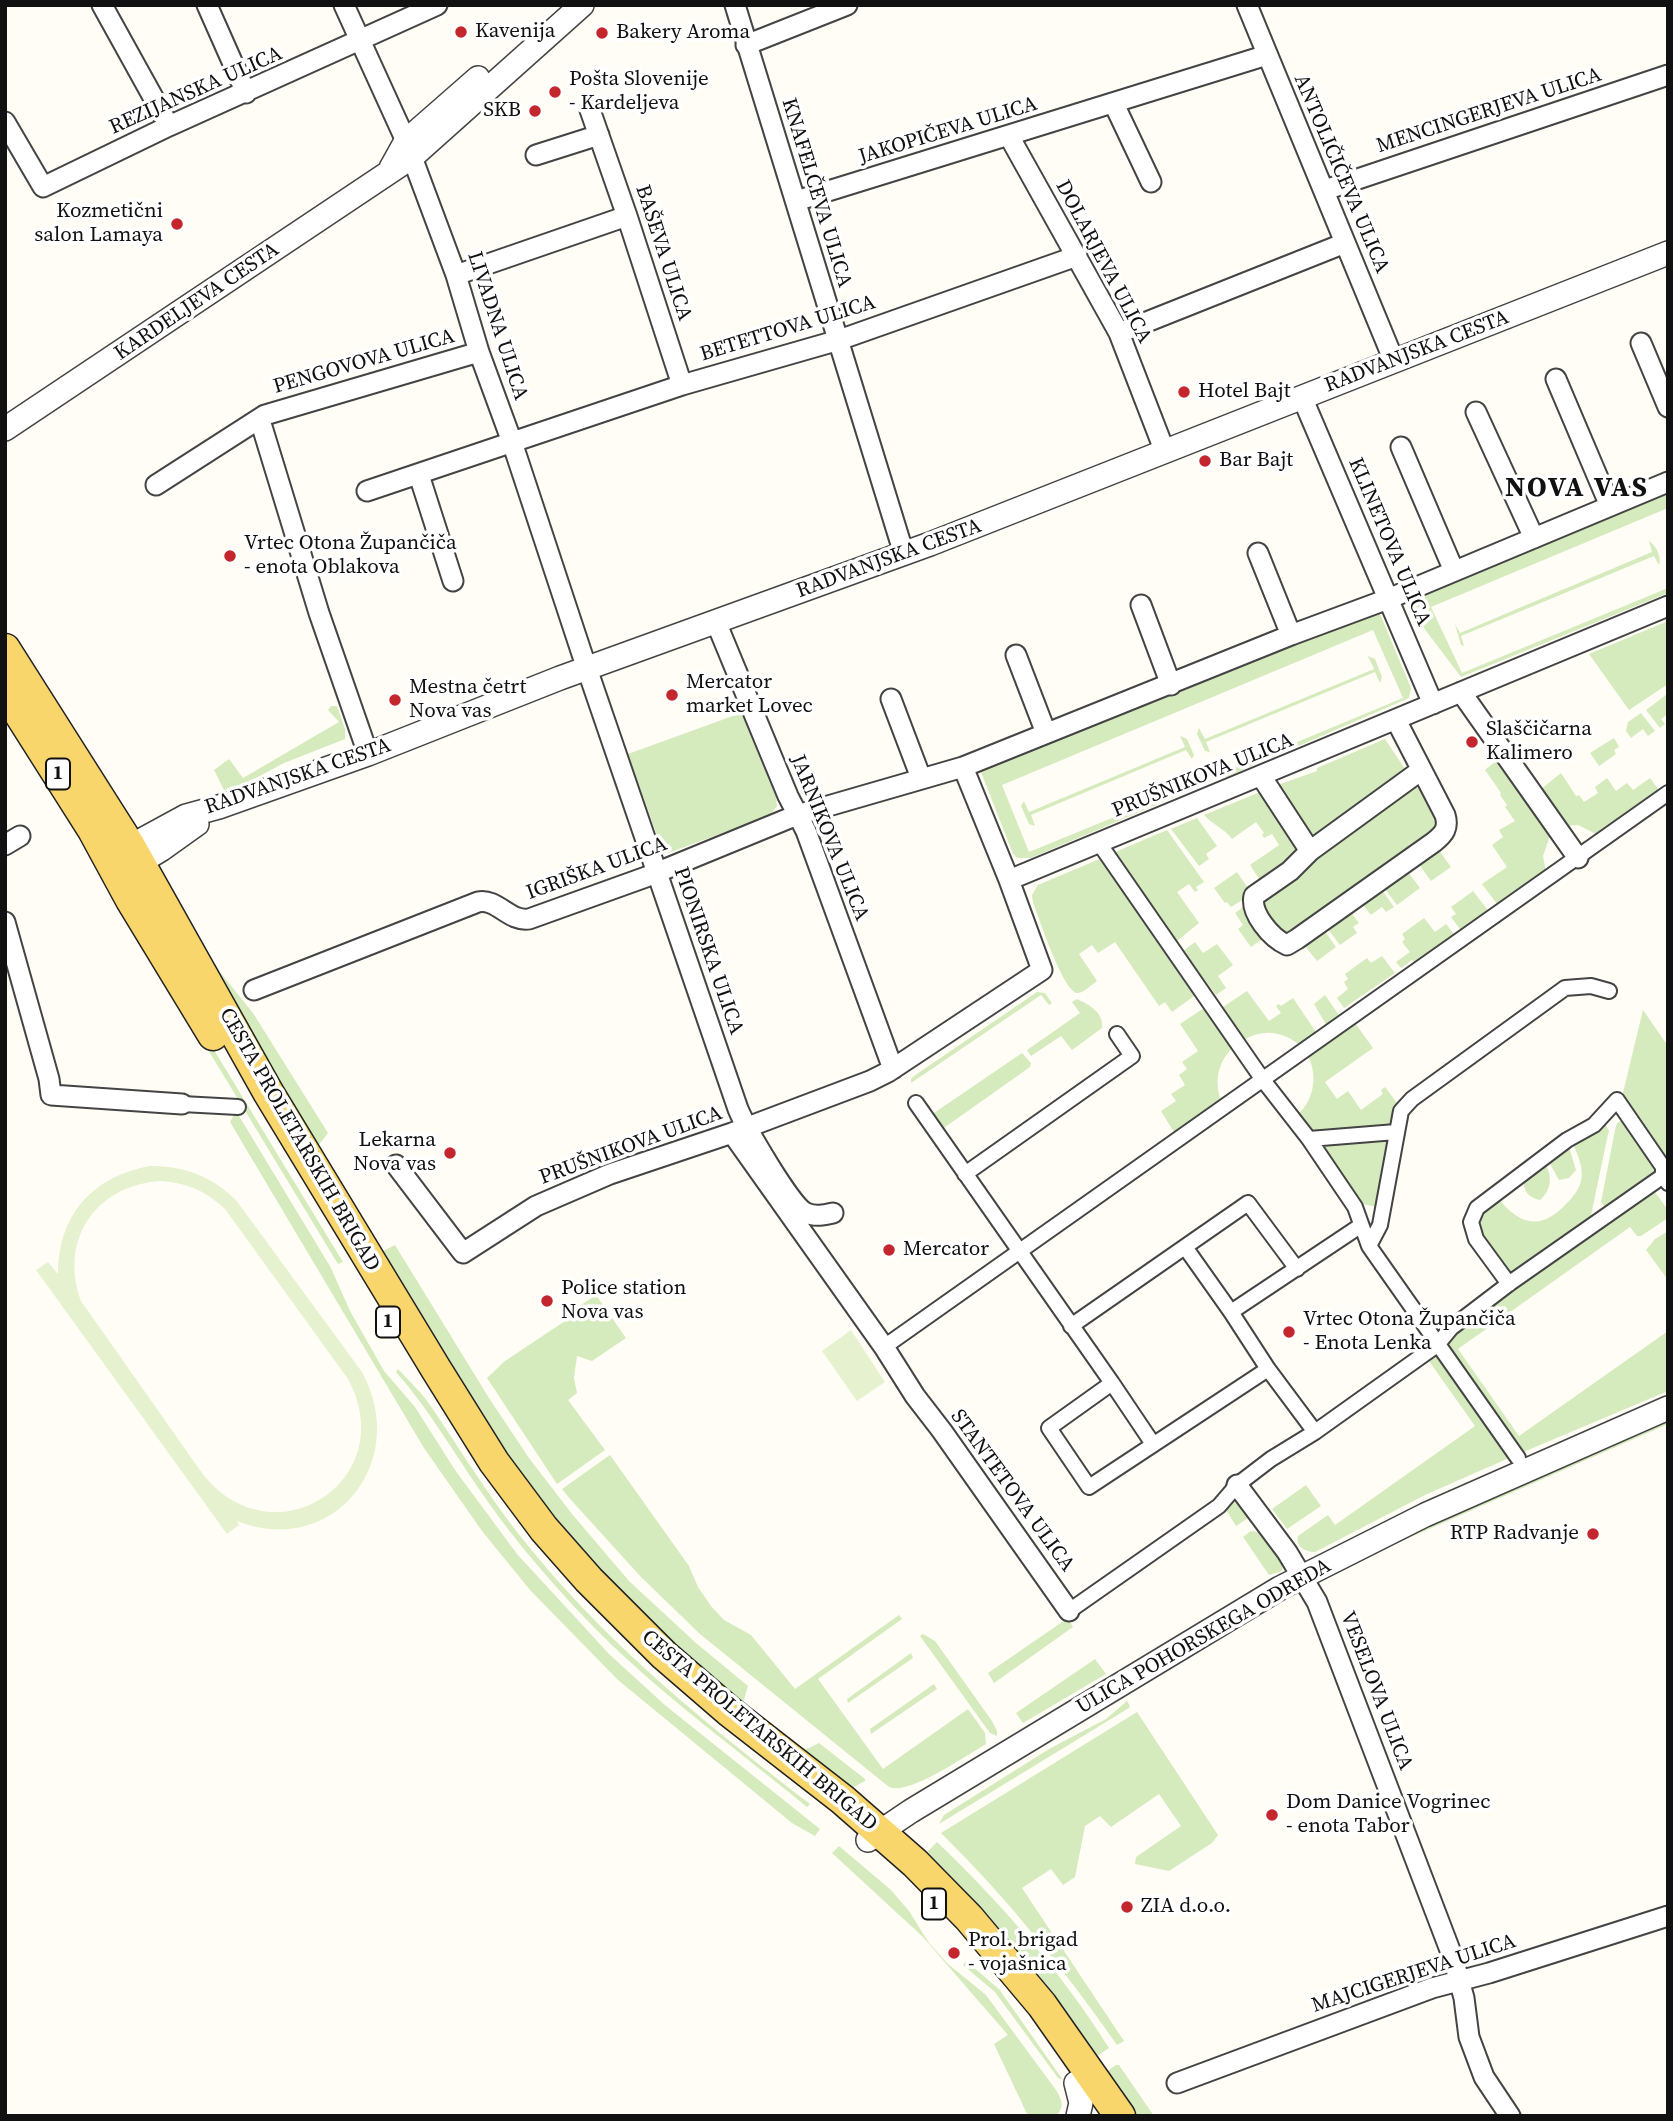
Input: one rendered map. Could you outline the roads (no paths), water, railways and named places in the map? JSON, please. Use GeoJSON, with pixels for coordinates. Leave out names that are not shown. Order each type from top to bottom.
{"type":"FeatureCollection","features":[{"type":"Feature","properties":{"kind":"main road","name":"CESTA PROLETARSKIH BRIGAD"},"geometry":{"type":"LineString","coordinates":[[5,649],[124,860],[138,911],[444,1414],[531,1539],[576,1591],[652,1666],[719,1722],[874,1836],[909,1857],[969,1918],[1015,1973],[1069,2040],[1120,2116]]}},
{"type":"Feature","properties":{"kind":"main road","name":"CESTA PROLETARSKIH BRIGAD"},"geometry":{"type":"LineString","coordinates":[[5,691],[124,860]]}},
{"type":"Feature","properties":{"kind":"main road","name":"CESTA PROLETARSKIH BRIGAD"},"geometry":{"type":"LineString","coordinates":[[874,1836],[897,1866],[985,1960],[1030,2017],[1098,2116]]}},
{"type":"Feature","properties":{"kind":"street"},"geometry":{"type":"LineString","coordinates":[[102,5],[169,127]]}},
{"type":"Feature","properties":{"kind":"street"},"geometry":{"type":"LineString","coordinates":[[207,5],[246,93]]}},
{"type":"Feature","properties":{"kind":"street","name":"LIVADNA ULICA"},"geometry":{"type":"LineString","coordinates":[[344,5],[409,149],[456,275],[479,352],[512,442],[587,669]]}},
{"type":"Feature","properties":{"kind":"street","name":"REZIJANSKA ULICA"},"geometry":{"type":"LineString","coordinates":[[6,124],[43,187],[437,5]]}},
{"type":"Feature","properties":{"kind":"street","name":"KARDELJEVA CESTA"},"geometry":{"type":"LineString","coordinates":[[5,429],[388,173],[409,149],[563,5]]}},
{"type":"Feature","properties":{"kind":"street","name":"KARDELJEVA CESTA"},"geometry":{"type":"LineString","coordinates":[[409,149],[582,5]]}},
{"type":"Feature","properties":{"kind":"street","name":"KNAFELČEVA ULICA"},"geometry":{"type":"LineString","coordinates":[[735,5],[904,554]]}},
{"type":"Feature","properties":{"kind":"street"},"geometry":{"type":"LineString","coordinates":[[746,45],[847,5]]}},
{"type":"Feature","properties":{"kind":"street","name":"ANTOLIČIČEVA ULICA"},"geometry":{"type":"LineString","coordinates":[[1247,5],[1394,361]]}},
{"type":"Feature","properties":{"kind":"street","name":"JAKOPIČEVA ULICA"},"geometry":{"type":"LineString","coordinates":[[796,201],[1266,55]]}},
{"type":"Feature","properties":{"kind":"street","name":"MENCINGERJEVA ULICA"},"geometry":{"type":"LineString","coordinates":[[1325,190],[1668,75]]}},
{"type":"Feature","properties":{"kind":"street"},"geometry":{"type":"LineString","coordinates":[[1114,104],[1152,182]]}},
{"type":"Feature","properties":{"kind":"street","name":"BAŠEVA ULICA"},"geometry":{"type":"LineString","coordinates":[[590,110],[681,385]]}},
{"type":"Feature","properties":{"kind":"street"},"geometry":{"type":"LineString","coordinates":[[536,155],[599,135]]}},
{"type":"Feature","properties":{"kind":"street","name":"DOLARJEVA ULICA"},"geometry":{"type":"LineString","coordinates":[[1009,136],[1119,334],[1166,452]]}},
{"type":"Feature","properties":{"kind":"street"},"geometry":{"type":"LineString","coordinates":[[456,275],[627,216]]}},
{"type":"Feature","properties":{"kind":"street"},"geometry":{"type":"LineString","coordinates":[[1119,334],[1345,243]]}},
{"type":"Feature","properties":{"kind":"street","name":"RADVANJSKA CESTA"},"geometry":{"type":"LineString","coordinates":[[124,860],[186,816],[219,807],[368,754],[559,678],[904,554],[1668,253]]}},
{"type":"Feature","properties":{"kind":"street","name":"BETETTOVA ULICA"},"geometry":{"type":"LineString","coordinates":[[367,491],[681,385],[839,340],[1077,256]]}},
{"type":"Feature","properties":{"kind":"street"},"geometry":{"type":"LineString","coordinates":[[1641,343],[1668,407]]}},
{"type":"Feature","properties":{"kind":"street","name":"PENGOVOVA ULICA"},"geometry":{"type":"LineString","coordinates":[[156,485],[265,415],[479,352]]}},
{"type":"Feature","properties":{"kind":"street"},"geometry":{"type":"LineString","coordinates":[[1556,379],[1610,506]]}},
{"type":"Feature","properties":{"kind":"street","name":"KLINETOVA ULICA"},"geometry":{"type":"LineString","coordinates":[[1302,397],[1433,704]]}},
{"type":"Feature","properties":{"kind":"street"},"geometry":{"type":"LineString","coordinates":[[1476,412],[1534,538]]}},
{"type":"Feature","properties":{"kind":"street"},"geometry":{"type":"LineString","coordinates":[[260,420],[319,613],[368,754]]}},
{"type":"Feature","properties":{"kind":"street"},"geometry":{"type":"LineString","coordinates":[[1401,447],[1454,570]]}},
{"type":"Feature","properties":{"kind":"street"},"geometry":{"type":"LineString","coordinates":[[419,475],[453,581]]}},
{"type":"Feature","properties":{"kind":"street","name":"IGRIŠKA ULICA"},"geometry":{"type":"LineString","coordinates":[[254,990],[478,902],[490,903],[513,918],[529,919],[657,872],[797,815],[963,767],[1291,635],[1388,599],[1668,482]]}},
{"type":"Feature","properties":{"kind":"street"},"geometry":{"type":"LineString","coordinates":[[1258,552],[1291,635]]}},
{"type":"Feature","properties":{"kind":"street"},"geometry":{"type":"LineString","coordinates":[[1141,605],[1171,685]]}},
{"type":"Feature","properties":{"kind":"street","name":"PRUŠNIKOVA ULICA"},"geometry":{"type":"LineString","coordinates":[[396,1165],[463,1253],[536,1206],[610,1174],[739,1130],[890,1071],[1042,970],[1009,880],[1668,606]]}},
{"type":"Feature","properties":{"kind":"street","name":"JARNIKOVA ULICA"},"geometry":{"type":"LineString","coordinates":[[716,622],[788,796],[806,831],[890,1071]]}},
{"type":"Feature","properties":{"kind":"street"},"geometry":{"type":"LineString","coordinates":[[1016,655],[1046,733]]}},
{"type":"Feature","properties":{"kind":"street","name":"PIONIRSKA ULICA"},"geometry":{"type":"LineString","coordinates":[[587,669],[738,1109],[739,1130]]}},
{"type":"Feature","properties":{"kind":"street"},"geometry":{"type":"LineString","coordinates":[[1461,692],[1578,858]]}},
{"type":"Feature","properties":{"kind":"street"},"geometry":{"type":"LineString","coordinates":[[891,699],[921,778]]}},
{"type":"Feature","properties":{"kind":"street"},"geometry":{"type":"LineString","coordinates":[[1396,720],[1445,815],[1448,824],[1444,833],[1287,945],[1273,936],[1257,914],[1252,899],[1310,851],[1420,771]]}},
{"type":"Feature","properties":{"kind":"street"},"geometry":{"type":"LineString","coordinates":[[963,767],[1009,880]]}},
{"type":"Feature","properties":{"kind":"street"},"geometry":{"type":"LineString","coordinates":[[1261,776],[1310,851]]}},
{"type":"Feature","properties":{"kind":"street"},"geometry":{"type":"LineString","coordinates":[[884,1347],[1668,793]]}},
{"type":"Feature","properties":{"kind":"street"},"geometry":{"type":"LineString","coordinates":[[1099,843],[1263,1080],[1309,1139],[1355,1207],[1369,1246],[1518,1458]]}},
{"type":"Feature","properties":{"kind":"street"},"geometry":{"type":"LineString","coordinates":[[5,922],[49,1079],[51,1095],[238,1107]]}},
{"type":"Feature","properties":{"kind":"street"},"geometry":{"type":"LineString","coordinates":[[1369,1246],[1380,1225],[1401,1111],[1412,1099],[1565,988],[1591,986],[1609,991]]}},
{"type":"Feature","properties":{"kind":"street"},"geometry":{"type":"LineString","coordinates":[[965,1174],[1132,1056],[1116,1034]]}},
{"type":"Feature","properties":{"kind":"street"},"geometry":{"type":"LineString","coordinates":[[1509,1284],[1476,1239],[1471,1222],[1477,1208],[1567,1140],[1594,1125],[1617,1100],[1663,1167],[1665,1179]]}},
{"type":"Feature","properties":{"kind":"street"},"geometry":{"type":"LineString","coordinates":[[916,1102],[1153,1444]]}},
{"type":"Feature","properties":{"kind":"street"},"geometry":{"type":"LineString","coordinates":[[739,1130],[802,1210],[817,1215],[833,1213]]}},
{"type":"Feature","properties":{"kind":"street","name":"STANTETOVA ULICA"},"geometry":{"type":"LineString","coordinates":[[739,1130],[925,1410],[1069,1611],[1219,1506],[1237,1485],[1271,1459],[1315,1432],[1437,1345],[1451,1328],[1509,1284],[1665,1179]]}},
{"type":"Feature","properties":{"kind":"street"},"geometry":{"type":"LineString","coordinates":[[1309,1139],[1396,1132]]}},
{"type":"Feature","properties":{"kind":"street"},"geometry":{"type":"LineString","coordinates":[[1071,1326],[1248,1203],[1297,1269]]}},
{"type":"Feature","properties":{"kind":"street"},"geometry":{"type":"LineString","coordinates":[[1231,1312],[1360,1226]]}},
{"type":"Feature","properties":{"kind":"street"},"geometry":{"type":"LineString","coordinates":[[1185,1247],[1268,1369],[1315,1432]]}},
{"type":"Feature","properties":{"kind":"street"},"geometry":{"type":"LineString","coordinates":[[1112,1383],[1049,1428],[1089,1487],[1268,1369]]}},
{"type":"Feature","properties":{"kind":"street","name":"ULICA POHORSKEGA ODREDA"},"geometry":{"type":"LineString","coordinates":[[874,1836],[1270,1594],[1424,1515],[1668,1408]]}},
{"type":"Feature","properties":{"kind":"street"},"geometry":{"type":"LineString","coordinates":[[1237,1485],[1287,1552],[1302,1577]]}},
{"type":"Feature","properties":{"kind":"street","name":"VESELOVA ULICA"},"geometry":{"type":"LineString","coordinates":[[1302,1577],[1317,1601],[1453,1958],[1469,2037],[1483,2077],[1510,2116]]}},
{"type":"Feature","properties":{"kind":"street","name":"MAJCIGERJEVA ULICA"},"geometry":{"type":"LineString","coordinates":[[1177,2083],[1329,2024],[1432,1988],[1460,1982],[1668,1916]]}},
{"type":"Feature","properties":{"kind":"street"},"geometry":{"type":"LineString","coordinates":[[1076,2083],[1081,2103],[1078,2116]]}},
{"type":"Feature","properties":{"kind":"place","name":"Kavenija"},"geometry":{"type":"Point","coordinates":[461,32]}},
{"type":"Feature","properties":{"kind":"place","name":"Bakery Aroma"},"geometry":{"type":"Point","coordinates":[602,33]}},
{"type":"Feature","properties":{"kind":"place","name":"Pošta Slovenije - Kardeljeva"},"geometry":{"type":"Point","coordinates":[555,92]}},
{"type":"Feature","properties":{"kind":"place","name":"SKB"},"geometry":{"type":"Point","coordinates":[535,111]}},
{"type":"Feature","properties":{"kind":"place","name":"Kozmetični salon Lamaya"},"geometry":{"type":"Point","coordinates":[177,224]}},
{"type":"Feature","properties":{"kind":"place","name":"Hotel Bajt"},"geometry":{"type":"Point","coordinates":[1184,392]}},
{"type":"Feature","properties":{"kind":"place","name":"Bar Bajt"},"geometry":{"type":"Point","coordinates":[1205,461]}},
{"type":"Feature","properties":{"kind":"place","name":"Vrtec Otona Župančiča - enota Oblakova"},"geometry":{"type":"Point","coordinates":[230,556]}},
{"type":"Feature","properties":{"kind":"place","name":"Mercator market Lovec"},"geometry":{"type":"Point","coordinates":[672,695]}},
{"type":"Feature","properties":{"kind":"place","name":"Mestna četrt Nova vas"},"geometry":{"type":"Point","coordinates":[395,700]}},
{"type":"Feature","properties":{"kind":"place","name":"Slaščičarna Kalimero"},"geometry":{"type":"Point","coordinates":[1472,742]}},
{"type":"Feature","properties":{"kind":"place","name":"Lekarna Nova vas"},"geometry":{"type":"Point","coordinates":[450,1153]}},
{"type":"Feature","properties":{"kind":"place","name":"Mercator"},"geometry":{"type":"Point","coordinates":[889,1250]}},
{"type":"Feature","properties":{"kind":"place","name":"Police station Nova vas"},"geometry":{"type":"Point","coordinates":[547,1301]}},
{"type":"Feature","properties":{"kind":"place","name":"Vrtec Otona Župančiča - Enota Lenka"},"geometry":{"type":"Point","coordinates":[1289,1332]}},
{"type":"Feature","properties":{"kind":"place","name":"RTP Radvanje"},"geometry":{"type":"Point","coordinates":[1593,1534]}},
{"type":"Feature","properties":{"kind":"place","name":"Dom Danice Vogrinec - enota Tabor"},"geometry":{"type":"Point","coordinates":[1272,1815]}},
{"type":"Feature","properties":{"kind":"place","name":"ZIA d.o.o."},"geometry":{"type":"Point","coordinates":[1127,1907]}},
{"type":"Feature","properties":{"kind":"place","name":"Prol. brigad - vojašnica"},"geometry":{"type":"Point","coordinates":[954,1953]}},
{"type":"Feature","properties":{"kind":"district","name":"NOVA VAS"},"geometry":{"type":"Point","coordinates":[1577,489]}}]}
